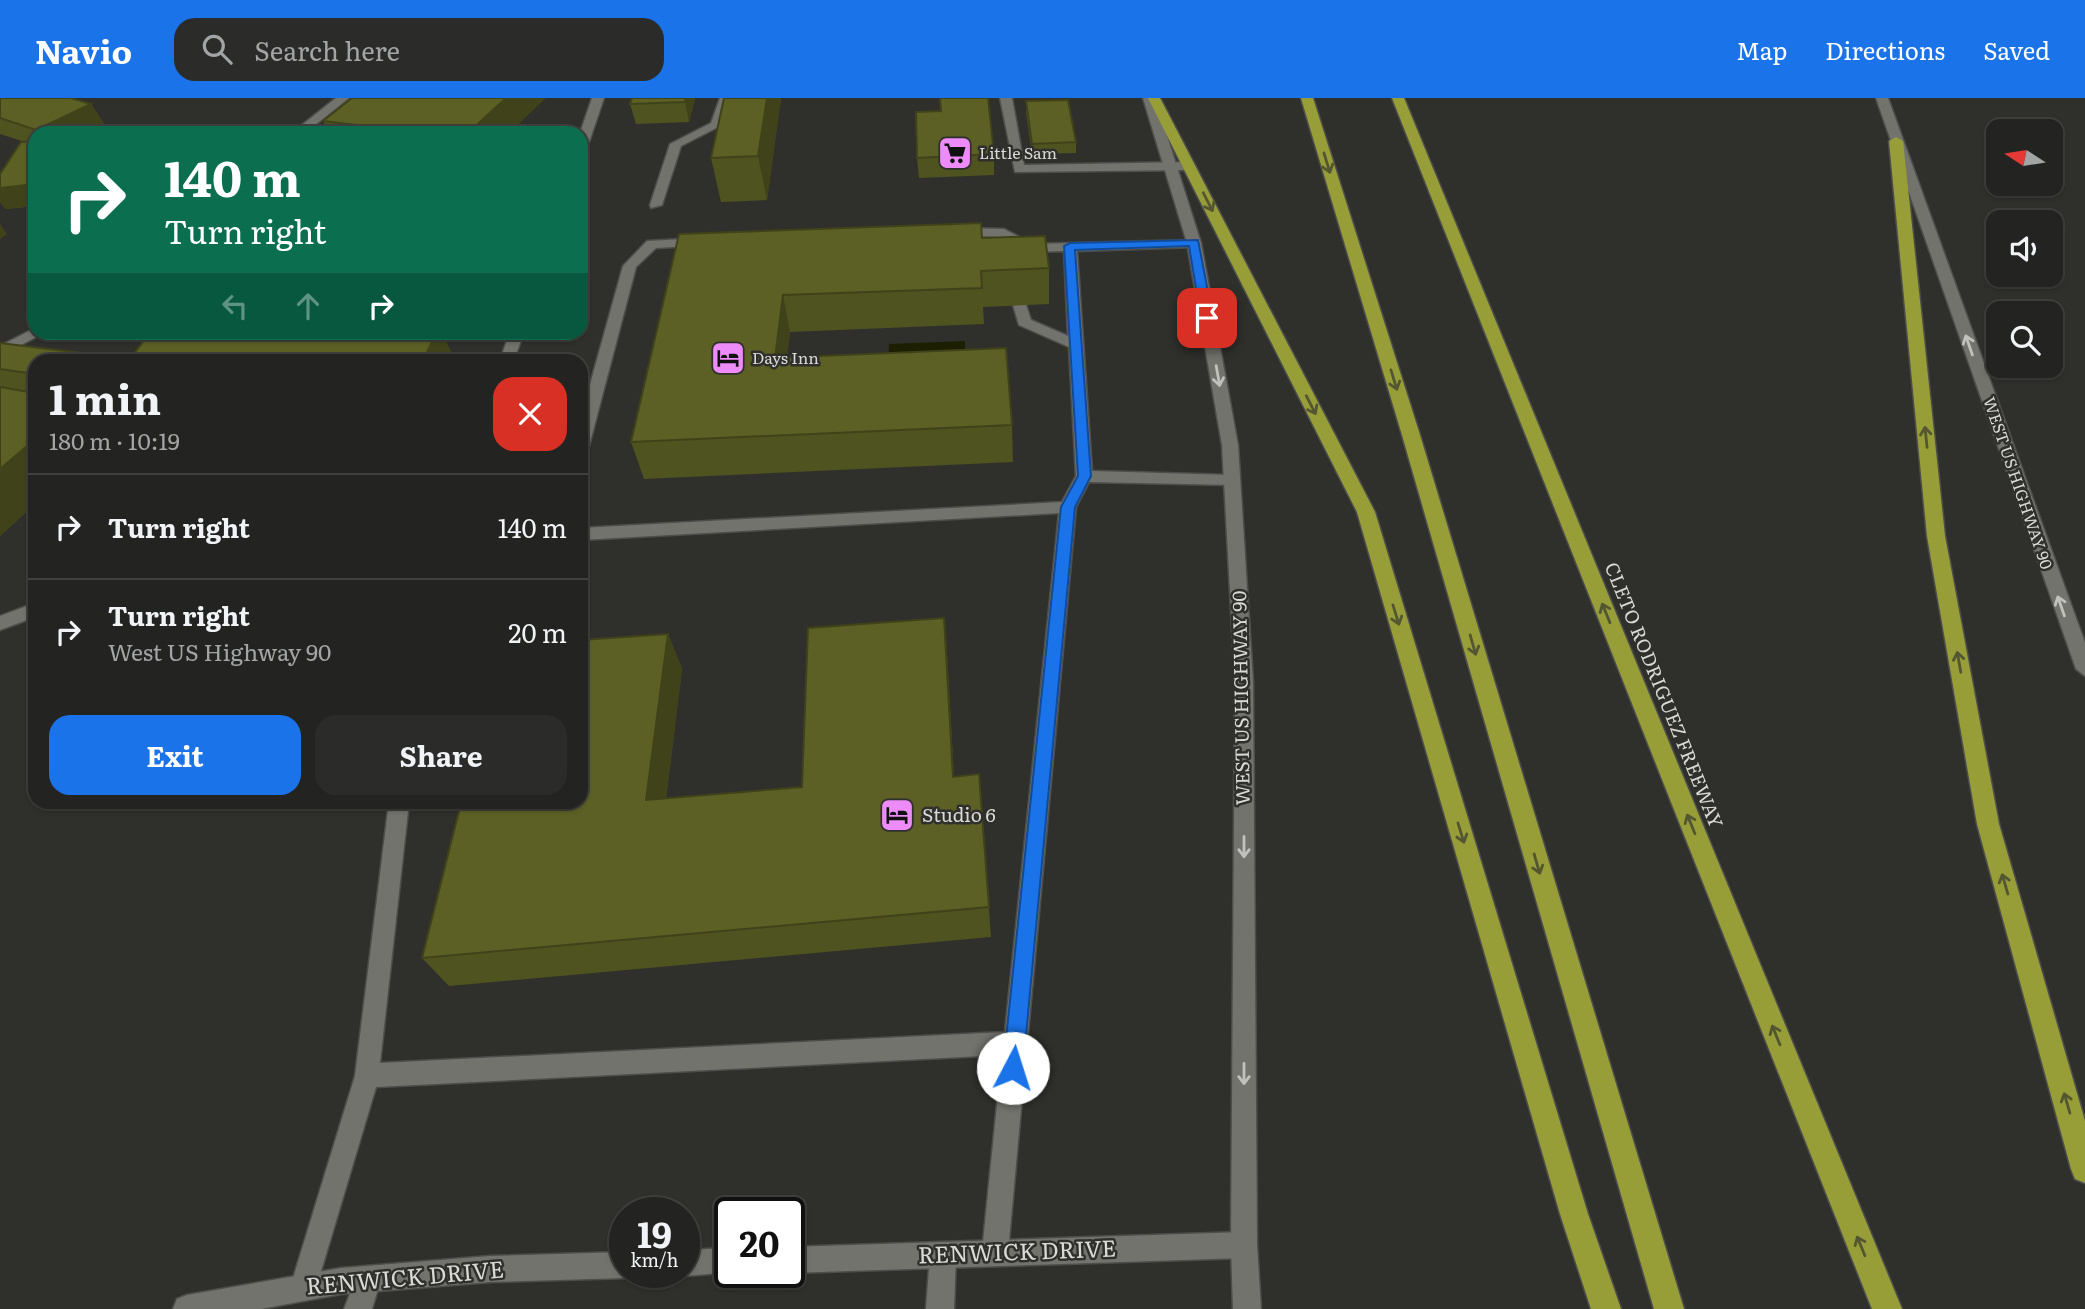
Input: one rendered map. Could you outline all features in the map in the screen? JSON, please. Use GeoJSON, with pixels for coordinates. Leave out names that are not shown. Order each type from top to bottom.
{"type":"FeatureCollection","features":[{"type":"Feature","properties":{"kind":"highway"},"geometry":{"type":"LineString","coordinates":[[1152,98],[1179,166],[1366,512],[1570,1201],[1606,1309]]}},
{"type":"Feature","properties":{"kind":"highway"},"geometry":{"type":"LineString","coordinates":[[1307,98],[1411,435],[1669,1309]]}},
{"type":"Feature","properties":{"kind":"highway","name":"CLETO RODRIGUEZ FREEWAY"},"geometry":{"type":"LineString","coordinates":[[1398,98],[1886,1309]]}},
{"type":"Feature","properties":{"kind":"highway"},"geometry":{"type":"LineString","coordinates":[[1896,141],[1936,536],[1946,591],[1989,824],[2085,1169]]}},
{"type":"Feature","properties":{"kind":"main road"},"geometry":{"type":"LineString","coordinates":[[307,126],[343,98]]}},
{"type":"Feature","properties":{"kind":"main road"},"geometry":{"type":"LineString","coordinates":[[588,127],[598,98]]}},
{"type":"Feature","properties":{"kind":"main road"},"geometry":{"type":"LineString","coordinates":[[656,205],[676,144],[716,125],[726,98]]}},
{"type":"Feature","properties":{"kind":"main road"},"geometry":{"type":"LineString","coordinates":[[1006,98],[1019,169],[1179,166]]}},
{"type":"Feature","properties":{"kind":"main road","name":"WEST US HIGHWAY 90"},"geometry":{"type":"LineString","coordinates":[[1882,98],[2085,669]]}},
{"type":"Feature","properties":{"kind":"main road","name":"WEST US HIGHWAY 90"},"geometry":{"type":"LineString","coordinates":[[1179,166],[1230,445],[1244,682],[1244,1245],[1247,1309]]}},
{"type":"Feature","properties":{"kind":"main road"},"geometry":{"type":"LineString","coordinates":[[944,232],[1004,233],[1031,248],[1194,243]]}},
{"type":"Feature","properties":{"kind":"main road"},"geometry":{"type":"LineString","coordinates":[[588,420],[630,266],[652,244],[722,241]]}},
{"type":"Feature","properties":{"kind":"main road"},"geometry":{"type":"LineString","coordinates":[[995,1252],[1068,507],[1084,476],[1070,246]]}},
{"type":"Feature","properties":{"kind":"main road"},"geometry":{"type":"LineString","coordinates":[[1022,265],[1031,248]]}},
{"type":"Feature","properties":{"kind":"main road"},"geometry":{"type":"LineString","coordinates":[[1020,305],[1024,322],[1076,345]]}},
{"type":"Feature","properties":{"kind":"main road"},"geometry":{"type":"LineString","coordinates":[[0,352],[28,336]]}},
{"type":"Feature","properties":{"kind":"main road"},"geometry":{"type":"LineString","coordinates":[[1084,476],[1232,480]]}},
{"type":"Feature","properties":{"kind":"main road"},"geometry":{"type":"LineString","coordinates":[[588,534],[1068,507]]}},
{"type":"Feature","properties":{"kind":"main road"},"geometry":{"type":"LineString","coordinates":[[0,623],[28,613]]}},
{"type":"Feature","properties":{"kind":"main road"},"geometry":{"type":"LineString","coordinates":[[303,1288],[367,1076],[397,809]]}},
{"type":"Feature","properties":{"kind":"main road"},"geometry":{"type":"LineString","coordinates":[[367,1076],[1015,1043]]}},
{"type":"Feature","properties":{"kind":"main road","name":"RENWICK DRIVE"},"geometry":{"type":"LineString","coordinates":[[805,1259],[1244,1245]]}},
{"type":"Feature","properties":{"kind":"main road"},"geometry":{"type":"LineString","coordinates":[[940,1309],[943,1255]]}},
{"type":"Feature","properties":{"kind":"main road","name":"RENWICK DRIVE"},"geometry":{"type":"LineString","coordinates":[[187,1309],[368,1279],[490,1269],[609,1265]]}},
{"type":"Feature","properties":{"kind":"main road"},"geometry":{"type":"LineString","coordinates":[[358,1309],[368,1279]]}},
{"type":"Feature","properties":{"kind":"shaded area"},"geometry":{"type":"Polygon","coordinates":[[[965,341],[965,366],[888,370],[889,344],[965,341]]]}},
{"type":"Feature","properties":{"kind":"building"},"geometry":{"type":"Polygon","coordinates":[[[71,98],[91,104],[44,126],[28,127],[0,118],[0,99],[71,98]]]}},
{"type":"Feature","properties":{"kind":"building"},"geometry":{"type":"Polygon","coordinates":[[[352,98],[506,98],[476,126],[365,126],[323,121],[352,98]]]}},
{"type":"Feature","properties":{"kind":"building"},"geometry":{"type":"Polygon","coordinates":[[[632,98],[686,98],[685,102],[630,104],[632,98]]]}},
{"type":"Feature","properties":{"kind":"building"},"geometry":{"type":"Polygon","coordinates":[[[724,98],[767,98],[758,156],[711,158],[724,98]]]}},
{"type":"Feature","properties":{"kind":"building","name":"Little Sam"},"geometry":{"type":"Polygon","coordinates":[[[940,98],[988,98],[994,154],[917,158],[916,112],[941,111],[940,98]]]}},
{"type":"Feature","properties":{"kind":"building"},"geometry":{"type":"Polygon","coordinates":[[[1068,100],[1076,142],[1032,144],[1026,101],[1068,100]]]}},
{"type":"Feature","properties":{"kind":"building"},"geometry":{"type":"Polygon","coordinates":[[[21,142],[28,142],[28,185],[0,188],[0,174],[21,142]]]}},
{"type":"Feature","properties":{"kind":"building"},"geometry":{"type":"Polygon","coordinates":[[[981,223],[982,238],[1045,236],[1049,268],[981,271],[982,288],[783,295],[775,358],[1006,348],[1012,425],[631,442],[679,234],[981,223]]]}},
{"type":"Feature","properties":{"kind":"building"},"geometry":{"type":"Polygon","coordinates":[[[145,340],[433,340],[426,354],[134,354],[145,340]]]}},
{"type":"Feature","properties":{"kind":"building"},"geometry":{"type":"Polygon","coordinates":[[[0,343],[89,354],[28,354],[28,373],[0,369],[0,343]]]}},
{"type":"Feature","properties":{"kind":"building"},"geometry":{"type":"Polygon","coordinates":[[[0,387],[28,392],[28,445],[0,469],[0,387]]]}},
{"type":"Feature","properties":{"kind":"building","name":"Studio 6"},"geometry":{"type":"Polygon","coordinates":[[[944,618],[953,777],[979,774],[989,907],[422,958],[459,809],[588,809],[588,640],[668,634],[646,800],[802,787],[808,628],[944,618]]]}},
{"type":"Feature","properties":{"kind":"place","name":"Little Sam"},"geometry":{"type":"Point","coordinates":[955,153]}},
{"type":"Feature","properties":{"kind":"place","name":"Days Inn"},"geometry":{"type":"Point","coordinates":[728,358]}},
{"type":"Feature","properties":{"kind":"place","name":"Studio 6"},"geometry":{"type":"Point","coordinates":[897,815]}},
{"type":"Feature","properties":{"kind":"route"},"geometry":{"type":"LineString","coordinates":[[1013,1068],[1068,507],[1084,476],[1070,246],[1194,243],[1207,318]]}}]}
